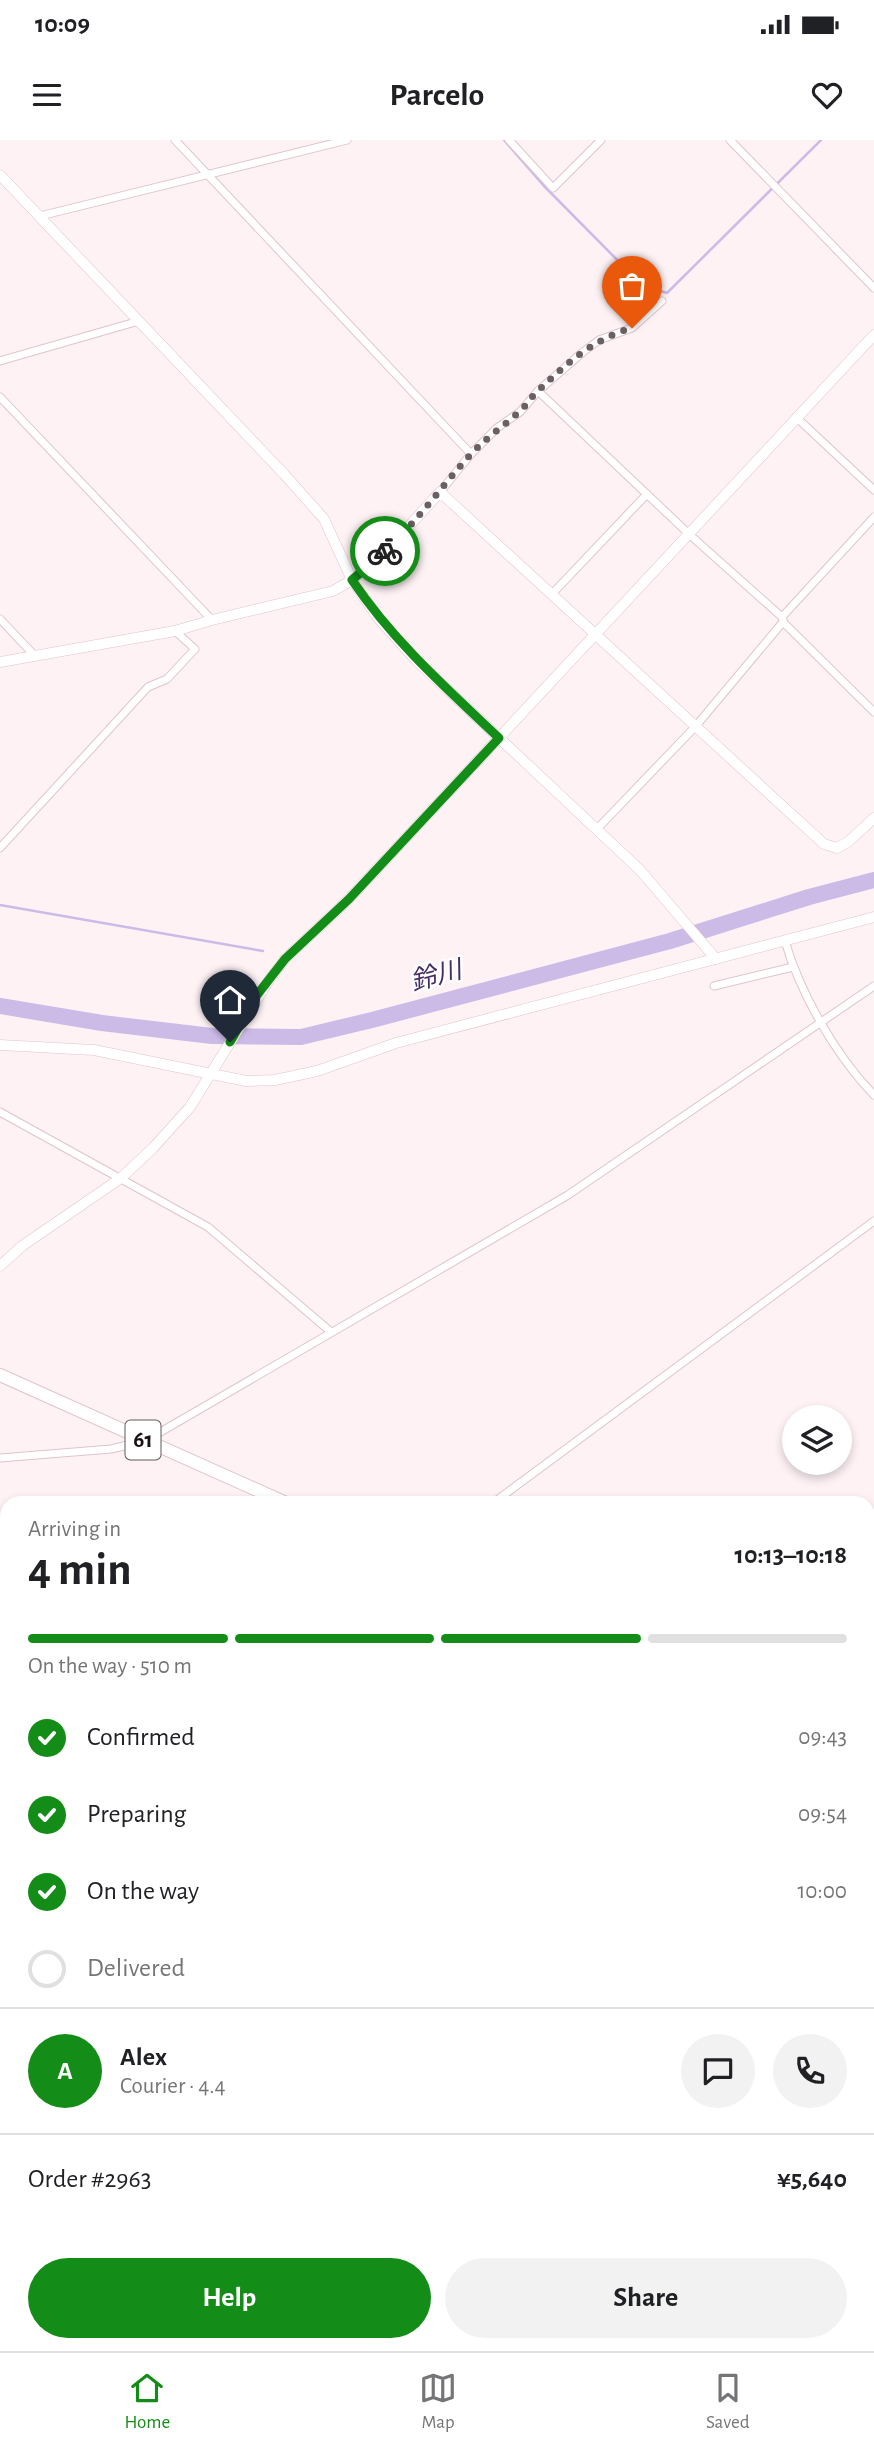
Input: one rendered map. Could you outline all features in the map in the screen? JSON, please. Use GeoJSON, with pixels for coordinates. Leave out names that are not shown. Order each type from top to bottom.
{"type":"FeatureCollection","features":[{"type":"Feature","properties":{"kind":"main road","name":"61"},"geometry":{"type":"LineString","coordinates":[[0,1375],[270,1496]]}},
{"type":"Feature","properties":{"kind":"street"},"geometry":{"type":"LineString","coordinates":[[175,140],[471,454]]}},
{"type":"Feature","properties":{"kind":"street"},"geometry":{"type":"LineString","coordinates":[[40,216],[347,140]]}},
{"type":"Feature","properties":{"kind":"street"},"geometry":{"type":"LineString","coordinates":[[509,140],[553,188],[601,140]]}},
{"type":"Feature","properties":{"kind":"street"},"geometry":{"type":"LineString","coordinates":[[730,140],[874,288]]}},
{"type":"Feature","properties":{"kind":"street"},"geometry":{"type":"LineString","coordinates":[[0,174],[324,519],[352,580],[378,618],[416,660],[598,828],[675,909],[714,956]]}},
{"type":"Feature","properties":{"kind":"street"},"geometry":{"type":"LineString","coordinates":[[0,662],[175,631],[332,591],[352,580],[391,546],[471,454],[497,428],[520,412],[538,391],[583,352],[599,341],[632,328],[662,301]]}},
{"type":"Feature","properties":{"kind":"street"},"geometry":{"type":"LineString","coordinates":[[0,361],[139,321]]}},
{"type":"Feature","properties":{"kind":"street"},"geometry":{"type":"LineString","coordinates":[[0,1266],[43,1231],[121,1178],[153,1148],[190,1107],[255,999],[285,959],[349,899],[874,335]]}},
{"type":"Feature","properties":{"kind":"street"},"geometry":{"type":"LineString","coordinates":[[538,391],[783,619],[874,712]]}},
{"type":"Feature","properties":{"kind":"street"},"geometry":{"type":"LineString","coordinates":[[0,397],[212,620]]}},
{"type":"Feature","properties":{"kind":"street"},"geometry":{"type":"LineString","coordinates":[[796,417],[874,490]]}},
{"type":"Feature","properties":{"kind":"street"},"geometry":{"type":"LineString","coordinates":[[440,492],[824,844],[837,848],[848,842],[874,818]]}},
{"type":"Feature","properties":{"kind":"street"},"geometry":{"type":"LineString","coordinates":[[552,594],[647,494]]}},
{"type":"Feature","properties":{"kind":"street"},"geometry":{"type":"LineString","coordinates":[[598,828],[695,727],[783,619],[874,517]]}},
{"type":"Feature","properties":{"kind":"street"},"geometry":{"type":"LineString","coordinates":[[0,620],[34,654]]}},
{"type":"Feature","properties":{"kind":"street"},"geometry":{"type":"LineString","coordinates":[[0,848],[148,687],[167,679],[195,649],[175,631]]}},
{"type":"Feature","properties":{"kind":"street"},"geometry":{"type":"LineString","coordinates":[[0,1045],[94,1050],[246,1081],[275,1080],[308,1074],[397,1043],[714,956],[785,941],[874,917]]}},
{"type":"Feature","properties":{"kind":"street"},"geometry":{"type":"LineString","coordinates":[[785,941],[793,967],[822,1023],[856,1077],[874,1095]]}},
{"type":"Feature","properties":{"kind":"street"},"geometry":{"type":"LineString","coordinates":[[714,986],[793,967]]}},
{"type":"Feature","properties":{"kind":"street"},"geometry":{"type":"LineString","coordinates":[[0,1458],[111,1449],[145,1441],[568,1195],[874,986]]}},
{"type":"Feature","properties":{"kind":"street"},"geometry":{"type":"LineString","coordinates":[[0,1112],[208,1227],[331,1332]]}},
{"type":"Feature","properties":{"kind":"street"},"geometry":{"type":"LineString","coordinates":[[502,1496],[874,1221]]}},
{"type":"Feature","properties":{"kind":"waterway"},"geometry":{"type":"LineString","coordinates":[[504,140],[544,186],[642,285],[667,293],[821,140]]}},
{"type":"Feature","properties":{"kind":"waterway","name":"鈴川"},"geometry":{"type":"LineString","coordinates":[[0,1006],[102,1023],[212,1036],[301,1037],[670,941],[809,897],[874,880]]}},
{"type":"Feature","properties":{"kind":"waterway"},"geometry":{"type":"LineString","coordinates":[[0,905],[263,951]]}},
{"type":"Feature","properties":{"kind":"way so far"},"geometry":{"type":"LineString","coordinates":[[385,551],[418,518],[471,454],[497,428],[520,412],[529,400],[583,352],[617,332],[632,328]]}},
{"type":"Feature","properties":{"kind":"route"},"geometry":{"type":"LineString","coordinates":[[230,1042],[257,995],[285,959],[349,899],[499,738],[416,660],[378,618],[352,580],[385,551]]}}]}
